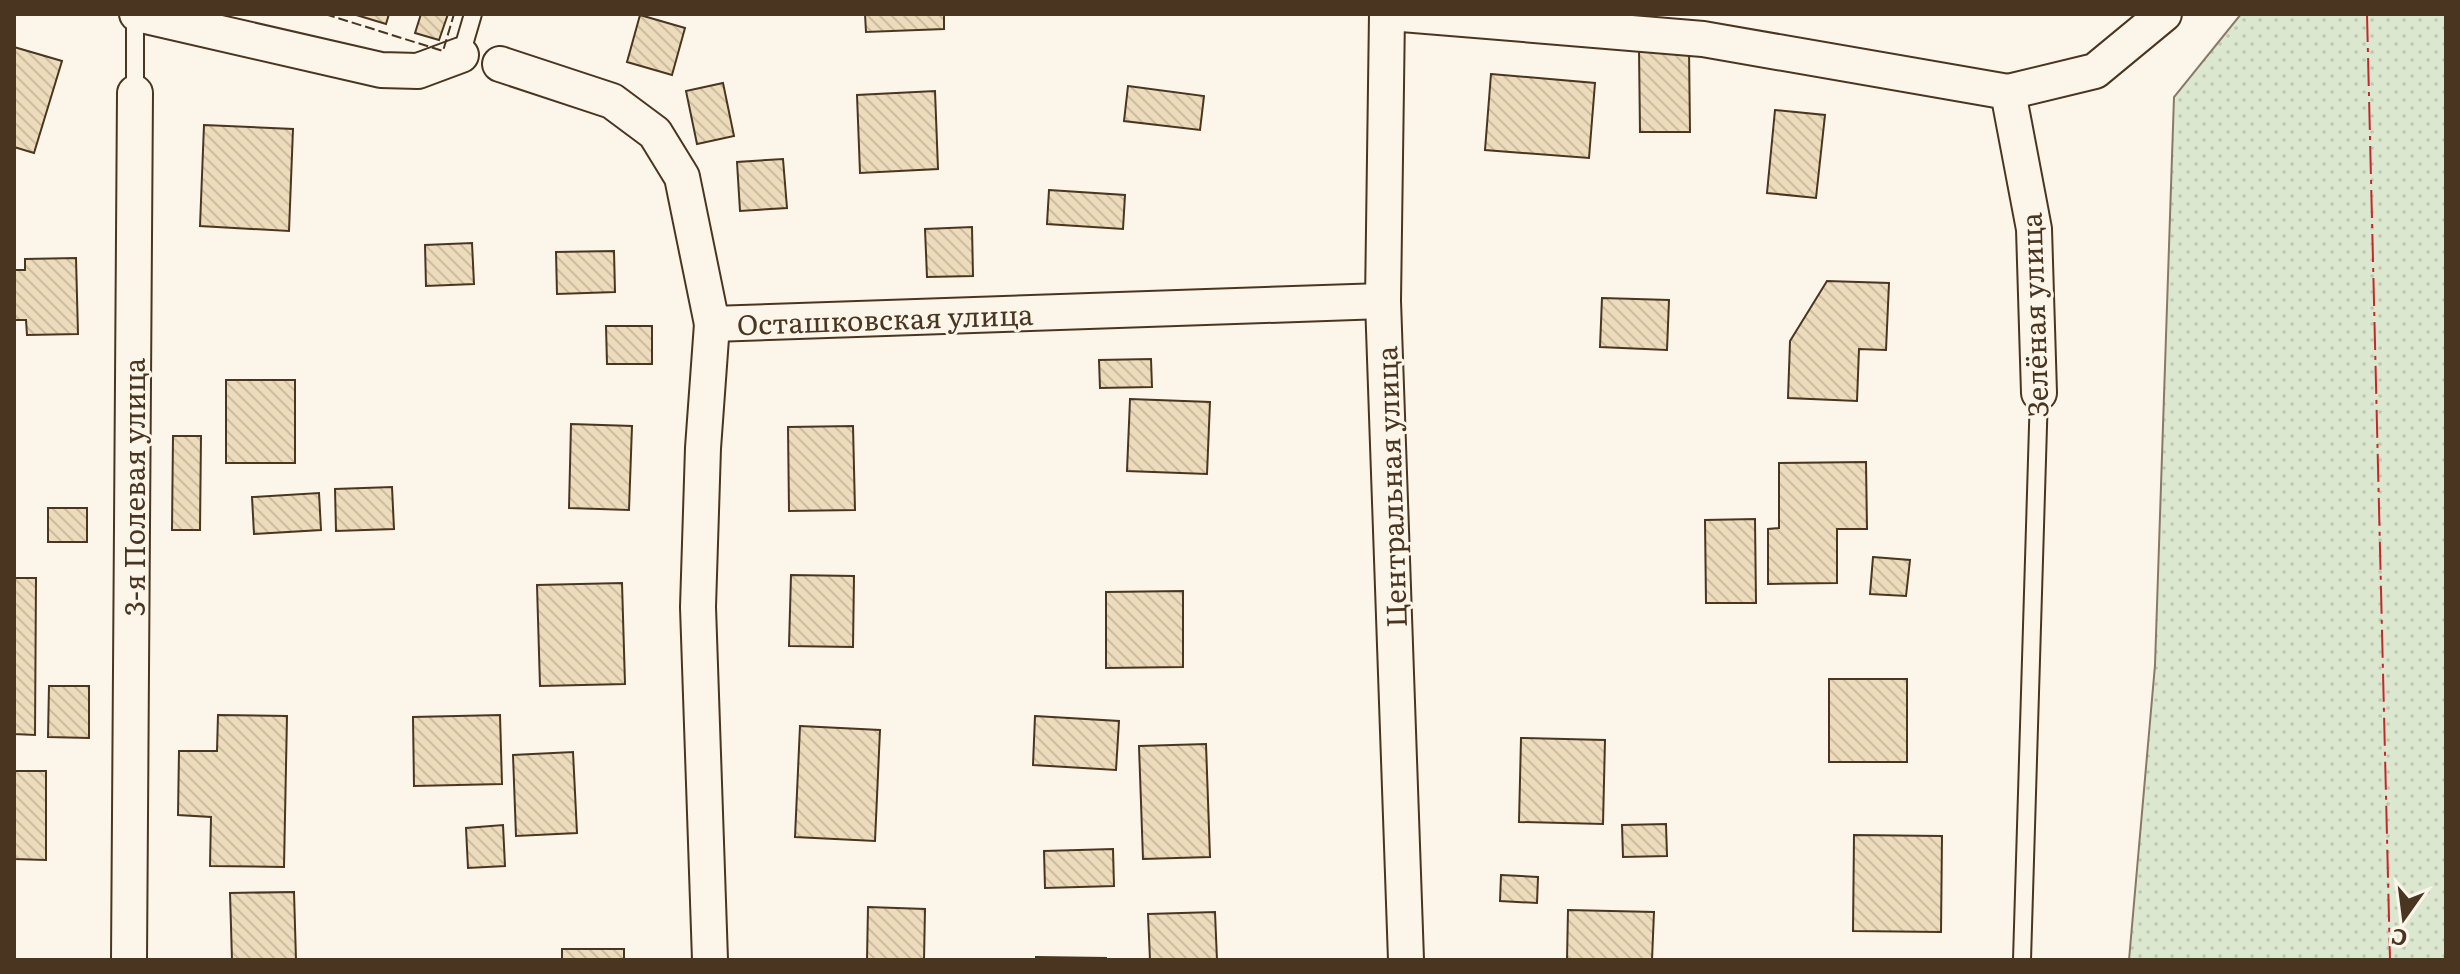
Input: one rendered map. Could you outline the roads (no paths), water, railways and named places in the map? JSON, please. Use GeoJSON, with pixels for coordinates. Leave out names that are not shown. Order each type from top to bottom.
{"type":"FeatureCollection","features":[{"type":"Feature","properties":{"kind":"street"},"geometry":{"type":"LineString","coordinates":[[136,14],[381,70],[418,71],[461,55]]}},
{"type":"Feature","properties":{"kind":"street","name":"Центральная улица"},"geometry":{"type":"LineString","coordinates":[[1387,14],[1383,301],[1406,960]]}},
{"type":"Feature","properties":{"kind":"street"},"geometry":{"type":"LineString","coordinates":[[1402,14],[1703,39],[2008,92],[2095,71],[2164,14]]}},
{"type":"Feature","properties":{"kind":"street","name":"Осташковская улица"},"geometry":{"type":"LineString","coordinates":[[500,64],[612,101],[655,133],[682,177],[712,324],[1383,301]]}},
{"type":"Feature","properties":{"kind":"street","name":"Зелёная улица"},"geometry":{"type":"LineString","coordinates":[[2008,92],[2034,229],[2039,393]]}},
{"type":"Feature","properties":{"kind":"street","name":"3-я Полевая улица"},"geometry":{"type":"LineString","coordinates":[[129,960],[135,93]]}},
{"type":"Feature","properties":{"kind":"street"},"geometry":{"type":"LineString","coordinates":[[710,960],[698,607],[703,448],[712,324]]}},
{"type":"Feature","properties":{"kind":"lane","name":"3-я Полевая улица"},"geometry":{"type":"LineString","coordinates":[[135,93],[136,14]]}},
{"type":"Feature","properties":{"kind":"lane"},"geometry":{"type":"LineString","coordinates":[[461,55],[473,14]]}},
{"type":"Feature","properties":{"kind":"lane","name":"Зелёная улица"},"geometry":{"type":"LineString","coordinates":[[2022,960],[2039,393]]}}]}
